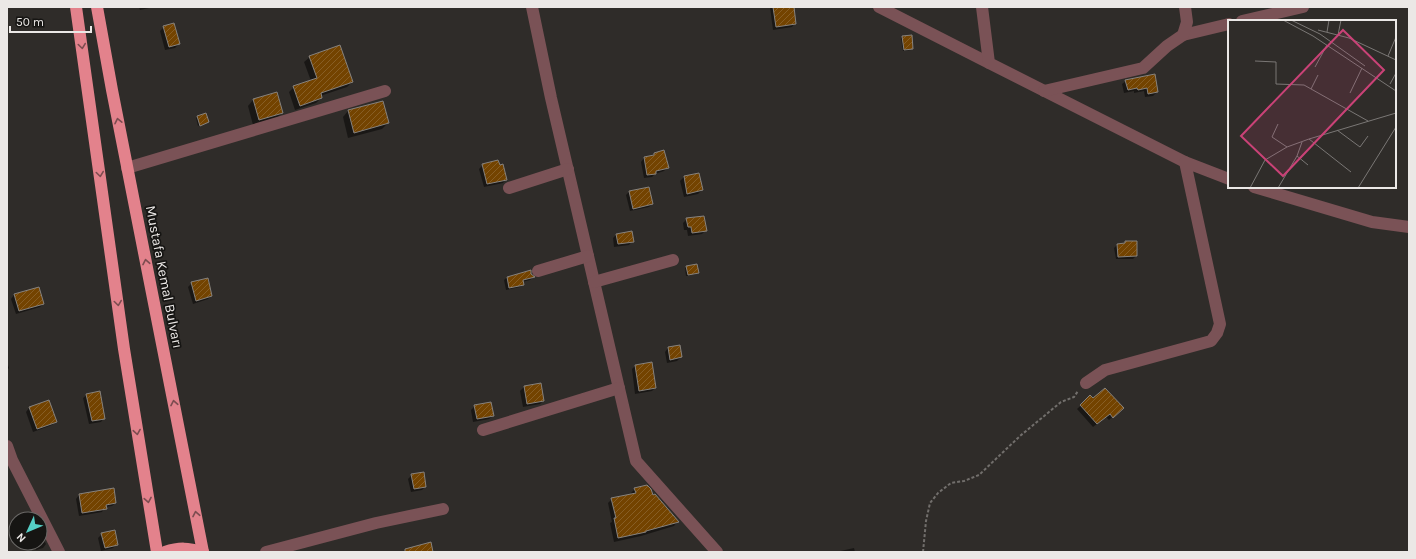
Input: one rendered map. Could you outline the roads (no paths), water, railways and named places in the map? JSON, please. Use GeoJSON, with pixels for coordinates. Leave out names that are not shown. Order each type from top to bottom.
{"type":"FeatureCollection","features":[{"type":"Feature","properties":{"kind":"highway"},"geometry":{"type":"LineString","coordinates":[[76,7],[124,349],[157,552]]}},
{"type":"Feature","properties":{"kind":"highway","name":"Mustafa Kemal Bulvarı"},"geometry":{"type":"LineString","coordinates":[[97,7],[203,552],[188,548],[174,548],[165,552]]}},
{"type":"Feature","properties":{"kind":"street"},"geometry":{"type":"LineString","coordinates":[[532,7],[636,461],[717,552]]}},
{"type":"Feature","properties":{"kind":"street"},"geometry":{"type":"LineString","coordinates":[[879,7],[1185,162],[1228,179]]}},
{"type":"Feature","properties":{"kind":"street"},"geometry":{"type":"LineString","coordinates":[[982,7],[989,63]]}},
{"type":"Feature","properties":{"kind":"street"},"geometry":{"type":"LineString","coordinates":[[1183,34],[1187,22],[1185,7]]}},
{"type":"Feature","properties":{"kind":"street"},"geometry":{"type":"LineString","coordinates":[[1246,20],[1304,7]]}},
{"type":"Feature","properties":{"kind":"street"},"geometry":{"type":"LineString","coordinates":[[1044,91],[1143,68],[1167,46],[1183,34],[1228,24]]}},
{"type":"Feature","properties":{"kind":"street"},"geometry":{"type":"LineString","coordinates":[[128,168],[385,91]]}},
{"type":"Feature","properties":{"kind":"street"},"geometry":{"type":"LineString","coordinates":[[1086,383],[1105,370],[1211,341],[1217,333],[1220,324],[1185,162]]}},
{"type":"Feature","properties":{"kind":"street"},"geometry":{"type":"LineString","coordinates":[[509,188],[568,169]]}},
{"type":"Feature","properties":{"kind":"street"},"geometry":{"type":"LineString","coordinates":[[1257,188],[1372,222],[1409,227]]}},
{"type":"Feature","properties":{"kind":"street"},"geometry":{"type":"LineString","coordinates":[[538,271],[588,256]]}},
{"type":"Feature","properties":{"kind":"street"},"geometry":{"type":"LineString","coordinates":[[594,282],[673,260]]}},
{"type":"Feature","properties":{"kind":"street"},"geometry":{"type":"LineString","coordinates":[[483,430],[619,388]]}},
{"type":"Feature","properties":{"kind":"street"},"geometry":{"type":"LineString","coordinates":[[7,446],[12,460],[59,552]]}},
{"type":"Feature","properties":{"kind":"street"},"geometry":{"type":"LineString","coordinates":[[266,552],[376,523],[443,509]]}}]}
